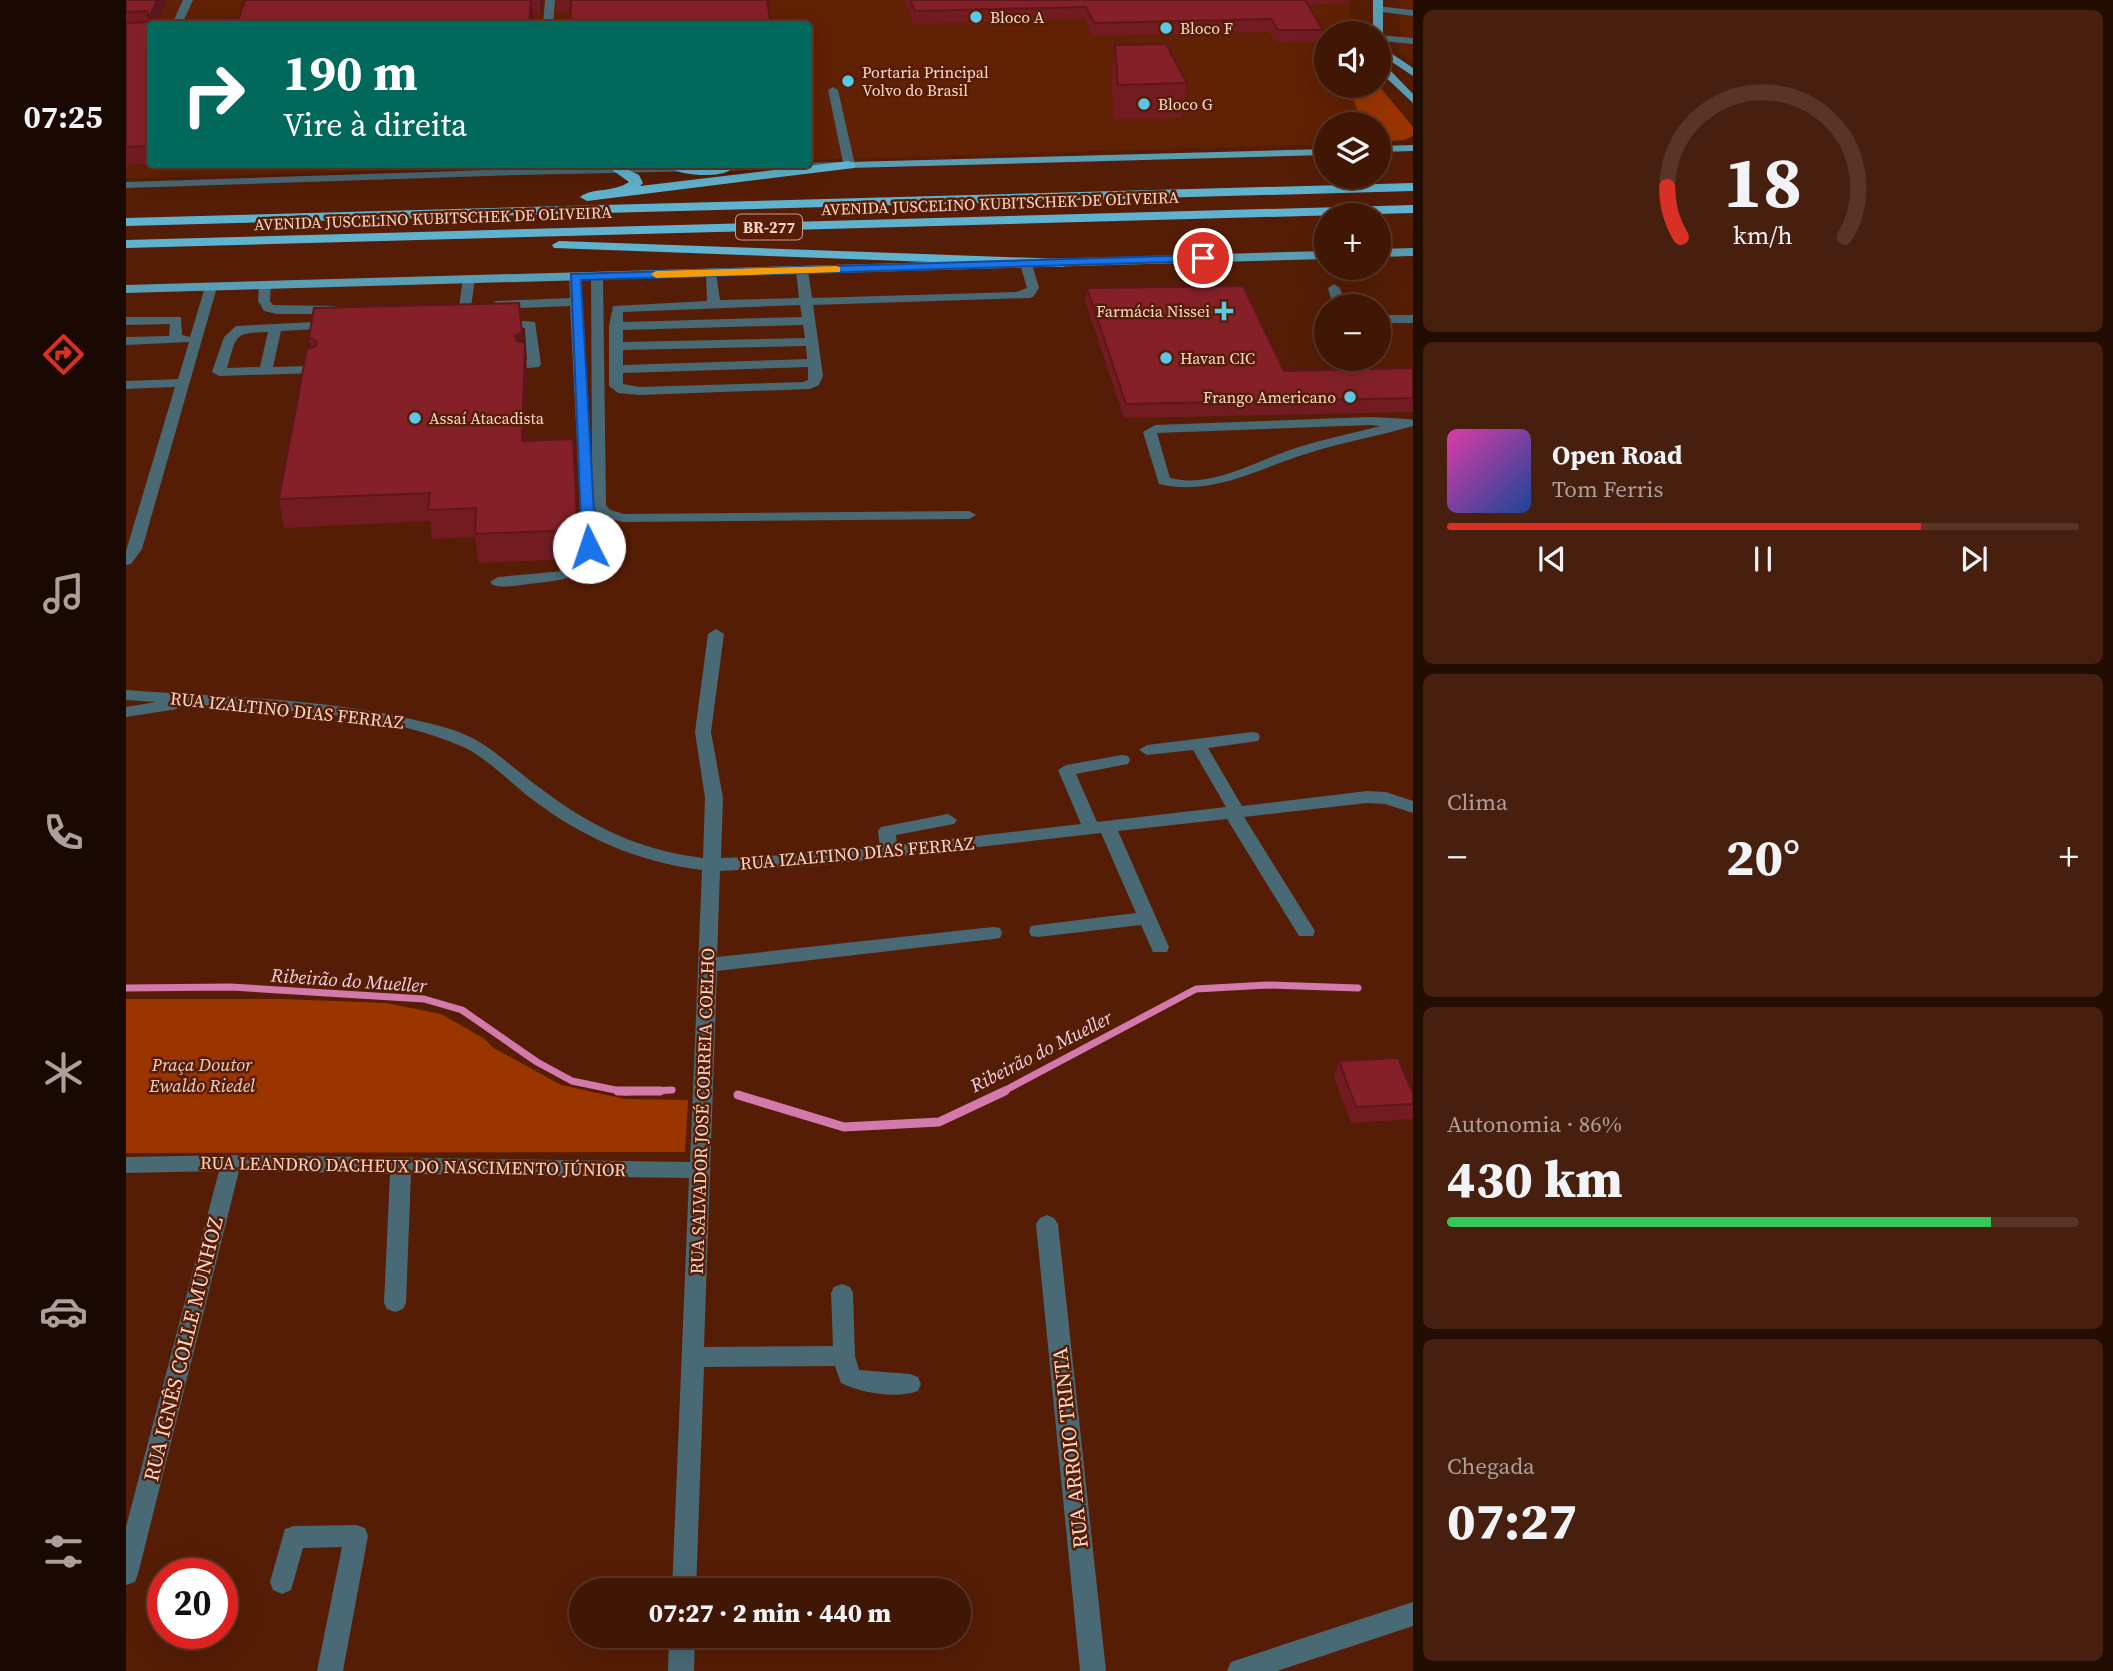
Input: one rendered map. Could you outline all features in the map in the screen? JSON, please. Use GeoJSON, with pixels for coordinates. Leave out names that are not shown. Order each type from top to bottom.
{"type":"FeatureCollection","features":[{"type":"Feature","properties":{"kind":"highway"},"geometry":{"type":"LineString","coordinates":[[126,221],[477,206],[622,193],[849,165]]}},
{"type":"Feature","properties":{"kind":"highway"},"geometry":{"type":"LineString","coordinates":[[678,168],[759,175]]}},
{"type":"Feature","properties":{"kind":"highway"},"geometry":{"type":"LineString","coordinates":[[618,169],[634,178],[636,183],[633,188],[622,193]]}},
{"type":"Feature","properties":{"kind":"highway","name":"AVENIDA JUSCELINO KUBITSCHEK DE OLIVEIRA"},"geometry":{"type":"LineString","coordinates":[[126,221],[1413,187]]}},
{"type":"Feature","properties":{"kind":"highway","name":"AVENIDA JUSCELINO KUBITSCHEK DE OLIVEIRA"},"geometry":{"type":"LineString","coordinates":[[126,244],[1413,209]]}},
{"type":"Feature","properties":{"kind":"highway"},"geometry":{"type":"LineString","coordinates":[[351,238],[1063,263]]}},
{"type":"Feature","properties":{"kind":"main road"},"geometry":{"type":"LineString","coordinates":[[1391,57],[1413,73]]}},
{"type":"Feature","properties":{"kind":"main road"},"geometry":{"type":"LineString","coordinates":[[1391,77],[1413,100]]}},
{"type":"Feature","properties":{"kind":"main road"},"geometry":{"type":"LineString","coordinates":[[1391,149],[1413,148]]}},
{"type":"Feature","properties":{"kind":"main road"},"geometry":{"type":"LineString","coordinates":[[849,165],[1314,153]]}},
{"type":"Feature","properties":{"kind":"main road"},"geometry":{"type":"LineString","coordinates":[[1243,156],[1314,157]]}},
{"type":"Feature","properties":{"kind":"main road"},"geometry":{"type":"LineString","coordinates":[[1391,158],[1413,158]]}},
{"type":"Feature","properties":{"kind":"main road"},"geometry":{"type":"LineString","coordinates":[[1391,253],[1410,253]]}},
{"type":"Feature","properties":{"kind":"main road"},"geometry":{"type":"LineString","coordinates":[[126,289],[1314,255]]}},
{"type":"Feature","properties":{"kind":"street"},"geometry":{"type":"LineString","coordinates":[[178,21],[188,0]]}},
{"type":"Feature","properties":{"kind":"street"},"geometry":{"type":"LineString","coordinates":[[548,21],[550,0]]}},
{"type":"Feature","properties":{"kind":"street"},"geometry":{"type":"LineString","coordinates":[[1378,5],[1413,13]]}},
{"type":"Feature","properties":{"kind":"street"},"geometry":{"type":"LineString","coordinates":[[1391,38],[1413,41]]}},
{"type":"Feature","properties":{"kind":"street"},"geometry":{"type":"LineString","coordinates":[[812,166],[849,165],[833,90]]}},
{"type":"Feature","properties":{"kind":"street"},"geometry":{"type":"LineString","coordinates":[[126,185],[678,168]]}},
{"type":"Feature","properties":{"kind":"street"},"geometry":{"type":"LineString","coordinates":[[802,270],[806,302],[812,342],[814,382],[805,386],[653,391],[623,390],[616,386],[615,311],[621,308],[713,304],[806,302],[1030,294],[1033,288],[1026,264]]}},
{"type":"Feature","properties":{"kind":"street"},"geometry":{"type":"LineString","coordinates":[[710,273],[713,304]]}},
{"type":"Feature","properties":{"kind":"street"},"geometry":{"type":"LineString","coordinates":[[498,582],[568,575],[582,565],[589,547],[575,276]]}},
{"type":"Feature","properties":{"kind":"street"},"geometry":{"type":"LineString","coordinates":[[597,276],[599,505],[605,513],[636,518],[969,515]]}},
{"type":"Feature","properties":{"kind":"street"},"geometry":{"type":"LineString","coordinates":[[469,279],[459,307],[575,302]]}},
{"type":"Feature","properties":{"kind":"street"},"geometry":{"type":"LineString","coordinates":[[265,285],[264,301],[268,308],[351,309]]}},
{"type":"Feature","properties":{"kind":"street"},"geometry":{"type":"LineString","coordinates":[[126,561],[135,549],[211,287]]}},
{"type":"Feature","properties":{"kind":"street"},"geometry":{"type":"LineString","coordinates":[[1334,288],[1336,294]]}},
{"type":"Feature","properties":{"kind":"street"},"geometry":{"type":"LineString","coordinates":[[1391,319],[1413,320]]}},
{"type":"Feature","properties":{"kind":"street"},"geometry":{"type":"LineString","coordinates":[[126,321],[177,320],[175,339]]}},
{"type":"Feature","properties":{"kind":"street"},"geometry":{"type":"LineString","coordinates":[[615,326],[809,321]]}},
{"type":"Feature","properties":{"kind":"street"},"geometry":{"type":"LineString","coordinates":[[485,323],[531,325],[530,364]]}},
{"type":"Feature","properties":{"kind":"street"},"geometry":{"type":"LineString","coordinates":[[312,370],[219,372],[233,333],[240,329],[351,324]]}},
{"type":"Feature","properties":{"kind":"street"},"geometry":{"type":"LineString","coordinates":[[266,371],[275,327]]}},
{"type":"Feature","properties":{"kind":"street"},"geometry":{"type":"LineString","coordinates":[[126,341],[196,338]]}},
{"type":"Feature","properties":{"kind":"street"},"geometry":{"type":"LineString","coordinates":[[615,346],[812,342]]}},
{"type":"Feature","properties":{"kind":"street"},"geometry":{"type":"LineString","coordinates":[[616,369],[814,363]]}},
{"type":"Feature","properties":{"kind":"street"},"geometry":{"type":"LineString","coordinates":[[126,385],[183,383]]}},
{"type":"Feature","properties":{"kind":"street"},"geometry":{"type":"LineString","coordinates":[[1331,422],[1410,423],[1300,450],[1218,481],[1171,484],[1164,481],[1150,432],[1155,429],[1331,422]]}},
{"type":"Feature","properties":{"kind":"street","name":"RUA SALVADOR JOSÉ CORREIA COELHO"},"geometry":{"type":"LineString","coordinates":[[684,1578],[714,798],[703,732],[716,634]]}},
{"type":"Feature","properties":{"kind":"street","name":"RUA IZALTINO DIAS FERRAZ"},"geometry":{"type":"LineString","coordinates":[[126,695],[206,700],[384,718],[454,736],[486,753],[555,808],[608,839],[640,852],[671,860],[711,865],[814,860],[1367,797],[1386,798],[1413,807]]}},
{"type":"Feature","properties":{"kind":"street"},"geometry":{"type":"LineString","coordinates":[[126,712],[206,700]]}},
{"type":"Feature","properties":{"kind":"street"},"geometry":{"type":"LineString","coordinates":[[1147,750],[1252,737]]}},
{"type":"Feature","properties":{"kind":"street"},"geometry":{"type":"LineString","coordinates":[[1198,744],[1234,812],[1306,930]]}},
{"type":"Feature","properties":{"kind":"street"},"geometry":{"type":"LineString","coordinates":[[1122,760],[1066,769],[1160,947]]}},
{"type":"Feature","properties":{"kind":"street"},"geometry":{"type":"LineString","coordinates":[[889,852],[887,831],[948,820]]}},
{"type":"Feature","properties":{"kind":"street"},"geometry":{"type":"LineString","coordinates":[[1038,931],[1146,918]]}},
{"type":"Feature","properties":{"kind":"street"},"geometry":{"type":"LineString","coordinates":[[707,965],[993,933]]}},
{"type":"Feature","properties":{"kind":"street","name":"RUA LEANDRO DACHEUX DO NASCIMENTO JÚNIOR"},"geometry":{"type":"LineString","coordinates":[[126,1165],[231,1163],[700,1170]]}},
{"type":"Feature","properties":{"kind":"street","name":"RUA IGNÊS COLLE MUNHOZ"},"geometry":{"type":"LineString","coordinates":[[126,1574],[231,1163]]}},
{"type":"Feature","properties":{"kind":"street"},"geometry":{"type":"LineString","coordinates":[[395,1303],[401,1166]]}},
{"type":"Feature","properties":{"kind":"street","name":"RUA ARROIO TRINTA"},"geometry":{"type":"LineString","coordinates":[[1047,1224],[1093,1671]]}},
{"type":"Feature","properties":{"kind":"street"},"geometry":{"type":"LineString","coordinates":[[842,1293],[844,1356],[849,1376],[861,1382],[910,1384]]}},
{"type":"Feature","properties":{"kind":"street"},"geometry":{"type":"LineString","coordinates":[[693,1357],[844,1356]]}},
{"type":"Feature","properties":{"kind":"street"},"geometry":{"type":"LineString","coordinates":[[282,1582],[294,1538],[356,1536],[330,1671]]}},
{"type":"Feature","properties":{"kind":"street"},"geometry":{"type":"LineString","coordinates":[[1240,1671],[1413,1614]]}},
{"type":"Feature","properties":{"kind":"street"},"geometry":{"type":"LineString","coordinates":[[681,1671],[682,1648]]}},
{"type":"Feature","properties":{"kind":"shaded area"},"geometry":{"type":"Polygon","coordinates":[[[126,0],[1241,0],[1248,8],[1349,3],[1349,21],[1314,21],[1314,98],[1353,98],[1358,112],[1314,112],[1314,144],[812,160],[812,21],[147,21],[147,168],[501,168],[126,178],[126,0]]]}},
{"type":"Feature","properties":{"kind":"shaded area"},"geometry":{"type":"Polygon","coordinates":[[[1400,0],[1413,0],[1413,63],[1399,52],[1400,0]]]}},
{"type":"Feature","properties":{"kind":"green space"},"geometry":{"type":"Polygon","coordinates":[[[1353,98],[1389,98],[1413,127],[1413,136],[1391,141],[1391,112],[1358,112],[1353,98]]]}},
{"type":"Feature","properties":{"kind":"green space","name":"Praça Doutor Ewaldo Riedel"},"geometry":{"type":"Polygon","coordinates":[[[126,999],[280,999],[386,1003],[441,1014],[485,1039],[492,1047],[561,1085],[625,1099],[688,1100],[685,1152],[126,1153],[126,999]]]}},
{"type":"Feature","properties":{"kind":"building"},"geometry":{"type":"Polygon","coordinates":[[[126,0],[157,0],[149,18],[147,11],[126,12],[126,0]]]}},
{"type":"Feature","properties":{"kind":"building"},"geometry":{"type":"Polygon","coordinates":[[[245,0],[531,0],[529,21],[171,21],[239,18],[245,0]]]}},
{"type":"Feature","properties":{"kind":"building"},"geometry":{"type":"Polygon","coordinates":[[[571,0],[767,0],[770,21],[570,21],[571,0]]]}},
{"type":"Feature","properties":{"kind":"building"},"geometry":{"type":"Polygon","coordinates":[[[910,0],[1305,0],[1318,21],[1314,21],[1314,30],[1278,30],[1271,19],[1094,23],[1086,7],[915,11],[910,0]]]}},
{"type":"Feature","properties":{"kind":"building"},"geometry":{"type":"Polygon","coordinates":[[[147,22],[147,146],[126,147],[126,23],[147,22]]]}},
{"type":"Feature","properties":{"kind":"building"},"geometry":{"type":"Polygon","coordinates":[[[1166,44],[1187,83],[1118,85],[1115,45],[1166,44]]]}},
{"type":"Feature","properties":{"kind":"building"},"geometry":{"type":"Polygon","coordinates":[[[1243,286],[1284,371],[1391,371],[1391,369],[1413,368],[1413,398],[1126,404],[1087,288],[1243,286]]]}},
{"type":"Feature","properties":{"kind":"building","name":"Assaí Atacadista"},"geometry":{"type":"Polygon","coordinates":[[[519,303],[522,332],[515,336],[517,341],[525,343],[522,441],[573,439],[577,518],[572,530],[475,534],[476,508],[428,510],[430,493],[279,499],[307,349],[315,347],[317,342],[309,337],[314,308],[519,303]]]}},
{"type":"Feature","properties":{"kind":"building"},"geometry":{"type":"Polygon","coordinates":[[[1398,1058],[1413,1094],[1413,1104],[1356,1107],[1339,1061],[1398,1058]]]}},
{"type":"Feature","properties":{"kind":"waterway","name":"Ribeirão do Mueller"},"geometry":{"type":"LineString","coordinates":[[1002,1092],[1196,989],[1267,985],[1358,988]]}},
{"type":"Feature","properties":{"kind":"waterway","name":"Ribeirão do Mueller"},"geometry":{"type":"LineString","coordinates":[[126,988],[231,987],[424,999],[462,1010],[537,1062],[572,1081],[620,1091]]}},
{"type":"Feature","properties":{"kind":"waterway","name":"Ribeirão do Mueller"},"geometry":{"type":"LineString","coordinates":[[648,1091],[672,1090]]}},
{"type":"Feature","properties":{"kind":"waterway","name":"Ribeirão do Mueller"},"geometry":{"type":"LineString","coordinates":[[620,1091],[648,1091]]}},
{"type":"Feature","properties":{"kind":"waterway","name":"Ribeirão do Mueller"},"geometry":{"type":"LineString","coordinates":[[620,1091],[648,1091]]}},
{"type":"Feature","properties":{"kind":"waterway","name":"Ribeirão do Mueller"},"geometry":{"type":"LineString","coordinates":[[648,1091],[660,1091]]}},
{"type":"Feature","properties":{"kind":"waterway","name":"Ribeirão do Mueller"},"geometry":{"type":"LineString","coordinates":[[738,1095],[844,1127],[939,1122],[1005,1091]]}},
{"type":"Feature","properties":{"kind":"slow traffic"},"geometry":{"type":"LineString","coordinates":[[656,274],[836,269]]}},
{"type":"Feature","properties":{"kind":"place","name":"Bloco A"},"geometry":{"type":"Point","coordinates":[976,17]}},
{"type":"Feature","properties":{"kind":"place","name":"Bloco F"},"geometry":{"type":"Point","coordinates":[1166,28]}},
{"type":"Feature","properties":{"kind":"place","name":"Portaria Principal Volvo do Brasil"},"geometry":{"type":"Point","coordinates":[848,81]}},
{"type":"Feature","properties":{"kind":"place","name":"Bloco G"},"geometry":{"type":"Point","coordinates":[1144,104]}},
{"type":"Feature","properties":{"kind":"place","name":"Farmácia Nissei"},"geometry":{"type":"Point","coordinates":[1224,311]}},
{"type":"Feature","properties":{"kind":"place","name":"Havan CIC"},"geometry":{"type":"Point","coordinates":[1166,358]}},
{"type":"Feature","properties":{"kind":"place","name":"Frango Americano"},"geometry":{"type":"Point","coordinates":[1350,397]}},
{"type":"Feature","properties":{"kind":"place","name":"Assaí Atacadista"},"geometry":{"type":"Point","coordinates":[415,418]}},
{"type":"Feature","properties":{"kind":"route"},"geometry":{"type":"LineString","coordinates":[[589,547],[575,276],[1203,258]]}}]}
